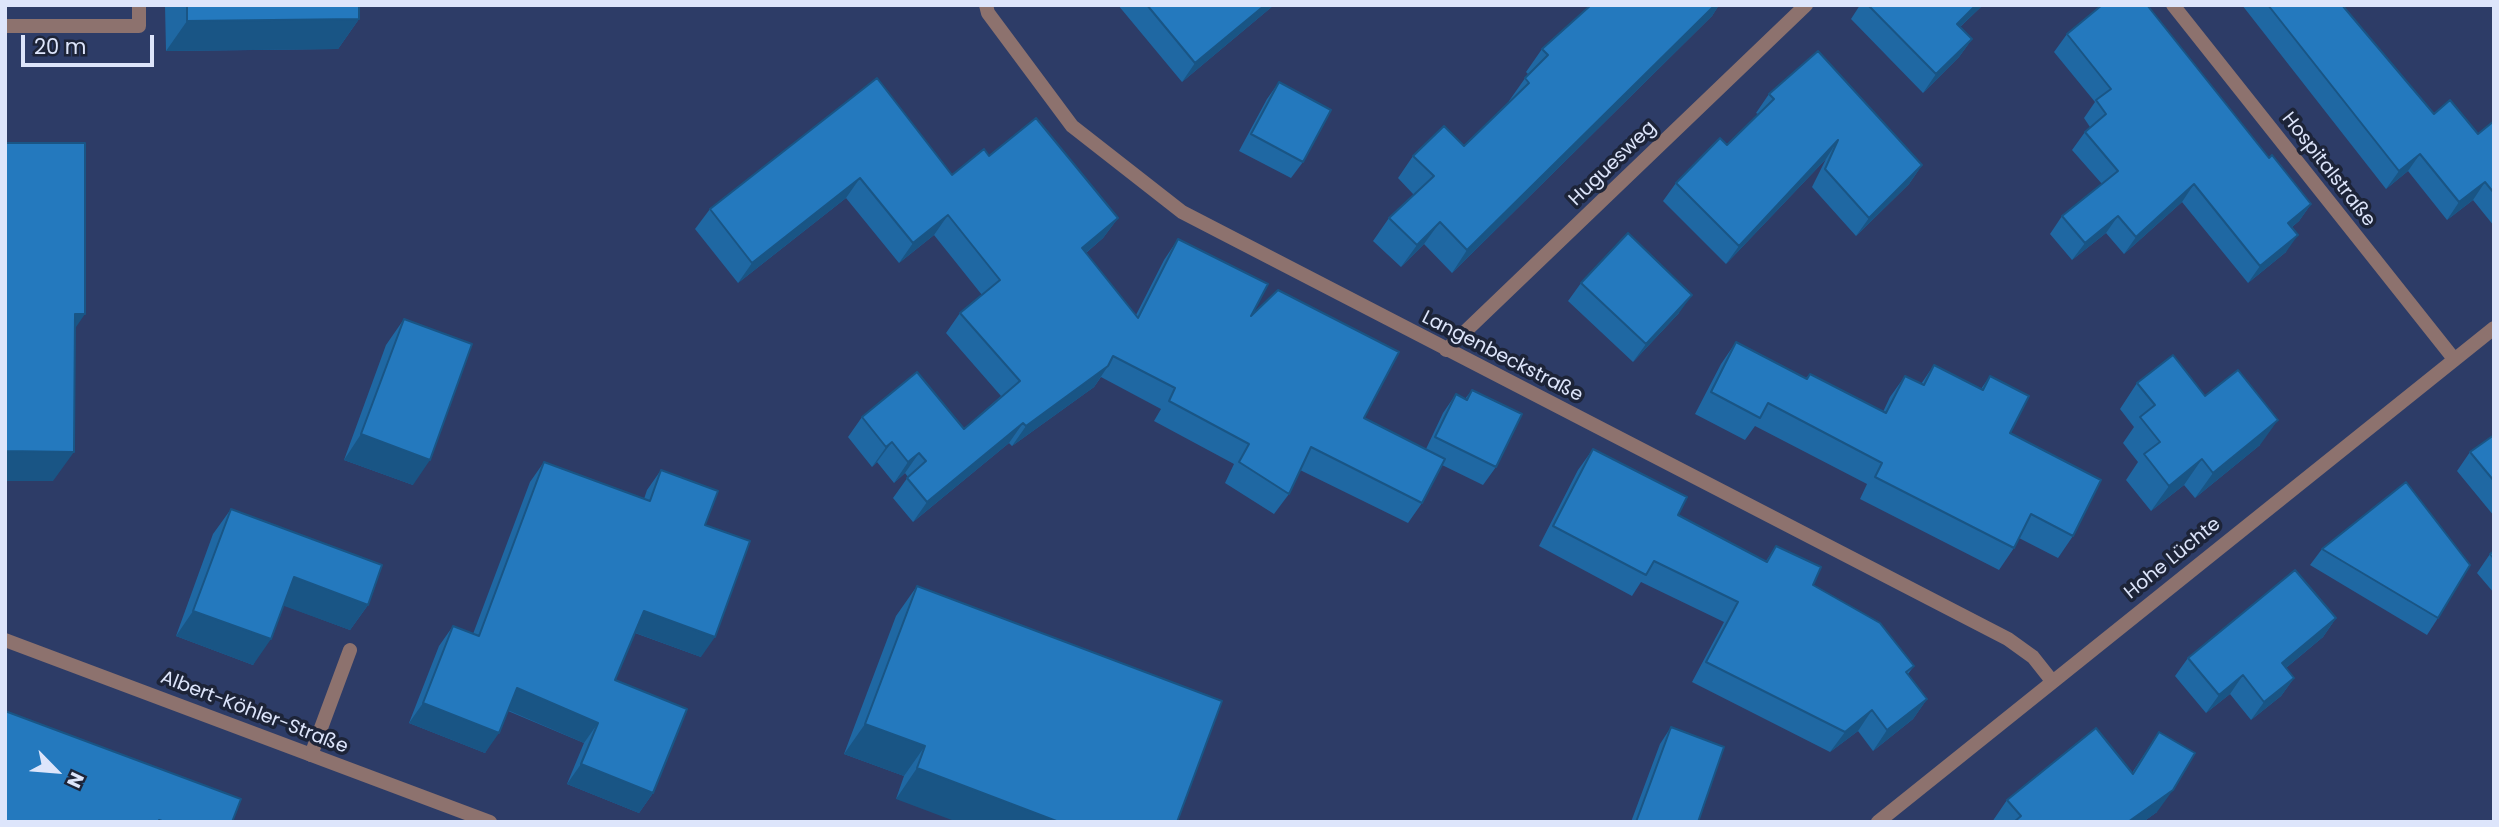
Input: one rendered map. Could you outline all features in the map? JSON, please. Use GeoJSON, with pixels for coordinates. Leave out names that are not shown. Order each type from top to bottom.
{"type":"FeatureCollection","features":[{"type":"Feature","properties":{"kind":"street"},"geometry":{"type":"LineString","coordinates":[[5,26],[139,26],[139,5]]}},
{"type":"Feature","properties":{"kind":"street","name":"Langenbeckstraße"},"geometry":{"type":"LineString","coordinates":[[986,5],[988,13],[1072,126],[1182,212],[2008,639],[2033,657],[2052,681]]}},
{"type":"Feature","properties":{"kind":"street","name":"Huguesweg"},"geometry":{"type":"LineString","coordinates":[[1446,350],[1806,5]]}},
{"type":"Feature","properties":{"kind":"street","name":"Hospitalstraße"},"geometry":{"type":"LineString","coordinates":[[2173,5],[2454,359]]}},
{"type":"Feature","properties":{"kind":"street","name":"Hohe Lüchte"},"geometry":{"type":"LineString","coordinates":[[1878,822],[2494,328]]}},
{"type":"Feature","properties":{"kind":"street","name":"Albert-Köhler-Straße"},"geometry":{"type":"LineString","coordinates":[[5,640],[490,822]]}},
{"type":"Feature","properties":{"kind":"street"},"geometry":{"type":"LineString","coordinates":[[311,755],[350,650]]}},
{"type":"Feature","properties":{"kind":"building"},"geometry":{"type":"Polygon","coordinates":[[[187,5],[359,5],[359,19],[187,21],[187,5]]]}},
{"type":"Feature","properties":{"kind":"building"},"geometry":{"type":"Polygon","coordinates":[[[1147,5],[1265,5],[1195,63],[1147,5]]]}},
{"type":"Feature","properties":{"kind":"building"},"geometry":{"type":"Polygon","coordinates":[[[1591,5],[1715,5],[1467,250],[1440,222],[1417,245],[1389,218],[1434,176],[1413,156],[1444,126],[1464,146],[1529,83],[1525,78],[1548,55],[1542,49],[1591,5]]]}},
{"type":"Feature","properties":{"kind":"building"},"geometry":{"type":"Polygon","coordinates":[[[1868,5],[1976,5],[1957,24],[1972,39],[1936,74],[1868,5]]]}},
{"type":"Feature","properties":{"kind":"building"},"geometry":{"type":"Polygon","coordinates":[[[2102,5],[2147,5],[2269,158],[2272,155],[2311,204],[2288,223],[2298,235],[2260,266],[2194,184],[2136,237],[2118,216],[2085,243],[2062,216],[2118,171],[2085,132],[2106,114],[2096,100],[2111,89],[2067,34],[2102,5]]]}},
{"type":"Feature","properties":{"kind":"building"},"geometry":{"type":"Polygon","coordinates":[[[2268,5],[2342,5],[2434,114],[2450,100],[2478,134],[2494,121],[2494,193],[2485,182],[2459,202],[2420,154],[2399,171],[2268,5]]]}},
{"type":"Feature","properties":{"kind":"building"},"geometry":{"type":"Polygon","coordinates":[[[1818,51],[1922,165],[1869,218],[1825,169],[1838,140],[1739,246],[1676,183],[1720,138],[1727,145],[1774,99],[1769,94],[1818,51]]]}},
{"type":"Feature","properties":{"kind":"building"},"geometry":{"type":"Polygon","coordinates":[[[877,78],[952,175],[984,149],[989,156],[1036,118],[1118,218],[1082,248],[1138,318],[1178,239],[1268,284],[1251,316],[1278,290],[1399,352],[1364,418],[1445,459],[1422,503],[1311,447],[1289,494],[1239,462],[1249,444],[1169,401],[1175,388],[1113,356],[1108,366],[1026,426],[1023,423],[927,502],[907,478],[926,461],[919,453],[908,462],[892,442],[886,447],[862,417],[917,372],[964,429],[1020,381],[960,313],[1000,280],[948,215],[913,243],[860,178],[752,263],[710,209],[877,78]]]}},
{"type":"Feature","properties":{"kind":"building"},"geometry":{"type":"Polygon","coordinates":[[[1279,82],[1331,110],[1303,162],[1251,134],[1279,82]]]}},
{"type":"Feature","properties":{"kind":"building"},"geometry":{"type":"Polygon","coordinates":[[[5,143],[85,143],[85,314],[75,314],[74,452],[5,451],[5,143]]]}},
{"type":"Feature","properties":{"kind":"building"},"geometry":{"type":"Polygon","coordinates":[[[1628,233],[1692,295],[1646,344],[1581,283],[1628,233]]]}},
{"type":"Feature","properties":{"kind":"building"},"geometry":{"type":"Polygon","coordinates":[[[404,319],[472,344],[430,460],[361,434],[404,319]]]}},
{"type":"Feature","properties":{"kind":"building"},"geometry":{"type":"Polygon","coordinates":[[[1736,342],[1807,379],[1810,374],[1886,413],[1905,376],[1924,385],[1934,365],[1983,390],[1990,376],[2029,396],[2010,433],[2101,480],[2073,536],[2031,514],[2014,548],[1875,477],[1882,463],[1768,403],[1760,418],[1711,392],[1736,342]]]}},
{"type":"Feature","properties":{"kind":"building"},"geometry":{"type":"Polygon","coordinates":[[[2173,355],[2205,396],[2238,370],[2278,420],[2213,473],[2202,459],[2169,486],[2144,454],[2160,442],[2140,417],[2155,405],[2137,383],[2173,355]]]}},
{"type":"Feature","properties":{"kind":"building"},"geometry":{"type":"Polygon","coordinates":[[[1472,390],[1522,414],[1496,467],[1435,437],[1456,394],[1467,400],[1472,390]]]}},
{"type":"Feature","properties":{"kind":"building"},"geometry":{"type":"Polygon","coordinates":[[[2494,435],[2494,481],[2470,452],[2494,435]]]}},
{"type":"Feature","properties":{"kind":"building"},"geometry":{"type":"Polygon","coordinates":[[[1593,449],[1687,497],[1678,515],[1767,562],[1776,546],[1821,567],[1813,585],[1880,623],[1914,666],[1906,672],[1927,699],[1887,730],[1872,710],[1845,732],[1706,662],[1738,602],[1654,561],[1646,575],[1553,526],[1593,449]]]}},
{"type":"Feature","properties":{"kind":"building"},"geometry":{"type":"Polygon","coordinates":[[[544,462],[650,501],[661,470],[718,491],[705,525],[750,541],[715,637],[644,611],[615,680],[687,709],[653,793],[581,764],[598,723],[517,688],[499,733],[423,703],[453,626],[479,636],[544,462]]]}},
{"type":"Feature","properties":{"kind":"building"},"geometry":{"type":"Polygon","coordinates":[[[2406,482],[2470,565],[2438,618],[2322,549],[2406,482]]]}},
{"type":"Feature","properties":{"kind":"building"},"geometry":{"type":"Polygon","coordinates":[[[231,509],[382,565],[368,605],[294,577],[271,639],[193,611],[231,509]]]}},
{"type":"Feature","properties":{"kind":"building"},"geometry":{"type":"Polygon","coordinates":[[[2295,570],[2336,618],[2282,663],[2294,678],[2264,702],[2243,675],[2219,695],[2188,658],[2295,570]]]}},
{"type":"Feature","properties":{"kind":"building"},"geometry":{"type":"Polygon","coordinates":[[[917,586],[1222,701],[1177,822],[1059,822],[917,768],[925,746],[865,724],[917,586]]]}},
{"type":"Feature","properties":{"kind":"building"},"geometry":{"type":"Polygon","coordinates":[[[5,711],[241,799],[232,822],[5,822],[5,711]]]}},
{"type":"Feature","properties":{"kind":"building"},"geometry":{"type":"Polygon","coordinates":[[[1671,727],[1724,747],[1698,822],[1636,822],[1671,727]]]}},
{"type":"Feature","properties":{"kind":"building"},"geometry":{"type":"Polygon","coordinates":[[[2096,728],[2133,774],[2159,732],[2195,753],[2173,790],[2128,822],[2014,822],[2021,816],[2007,800],[2096,728]]]}}]}
